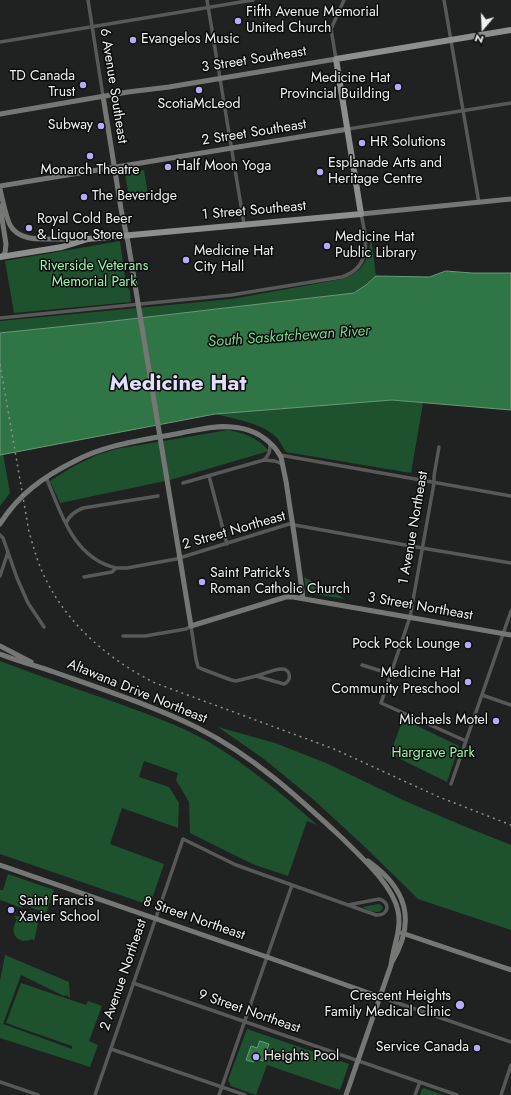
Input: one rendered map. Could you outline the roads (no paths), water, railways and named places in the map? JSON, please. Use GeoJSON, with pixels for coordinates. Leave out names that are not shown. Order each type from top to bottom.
{"type":"FeatureCollection","features":[{"type":"Feature","properties":{"kind":"main road","name":"3 Street Southeast"},"geometry":{"type":"LineString","coordinates":[[336,59],[511,30]]}},
{"type":"Feature","properties":{"kind":"main road"},"geometry":{"type":"LineString","coordinates":[[336,59],[361,214]]}},
{"type":"Feature","properties":{"kind":"main road","name":"1 Street Southeast"},"geometry":{"type":"LineString","coordinates":[[0,257],[62,247],[88,239],[361,214]]}},
{"type":"Feature","properties":{"kind":"street","name":"6 Avenue Southeast"},"geometry":{"type":"LineString","coordinates":[[88,0],[114,167],[180,558]]}},
{"type":"Feature","properties":{"kind":"street"},"geometry":{"type":"LineString","coordinates":[[207,0],[244,224]]}},
{"type":"Feature","properties":{"kind":"street"},"geometry":{"type":"LineString","coordinates":[[0,42],[253,0]]}},
{"type":"Feature","properties":{"kind":"street"},"geometry":{"type":"LineString","coordinates":[[336,59],[331,29],[344,0]]}},
{"type":"Feature","properties":{"kind":"street"},"geometry":{"type":"LineString","coordinates":[[444,0],[479,203]]}},
{"type":"Feature","properties":{"kind":"street","name":"3 Street Southeast"},"geometry":{"type":"LineString","coordinates":[[0,114],[336,59]]}},
{"type":"Feature","properties":{"kind":"street","name":"2 Street Southeast"},"geometry":{"type":"LineString","coordinates":[[0,187],[114,167],[511,103]]}},
{"type":"Feature","properties":{"kind":"street"},"geometry":{"type":"LineString","coordinates":[[0,187],[9,224],[14,231],[20,235],[35,239],[88,239]]}},
{"type":"Feature","properties":{"kind":"street","name":"1 Street Southeast"},"geometry":{"type":"LineString","coordinates":[[361,214],[511,200]]}},
{"type":"Feature","properties":{"kind":"street"},"geometry":{"type":"LineString","coordinates":[[0,206],[6,244],[5,253],[0,257]]}},
{"type":"Feature","properties":{"kind":"street"},"geometry":{"type":"LineString","coordinates":[[0,318],[231,295],[342,277],[348,275],[359,266],[365,254],[366,243],[361,214]]}},
{"type":"Feature","properties":{"kind":"street"},"geometry":{"type":"LineString","coordinates":[[0,524],[21,497],[46,477],[73,462],[105,449],[131,442],[212,428],[230,427],[249,430],[262,436],[280,455],[288,491],[303,598]]}},
{"type":"Feature","properties":{"kind":"street"},"geometry":{"type":"LineString","coordinates":[[264,460],[269,454],[270,443]]}},
{"type":"Feature","properties":{"kind":"street","name":"1 Avenue Northeast"},"geometry":{"type":"LineString","coordinates":[[439,447],[410,617],[381,703],[466,741]]}},
{"type":"Feature","properties":{"kind":"street"},"geometry":{"type":"LineString","coordinates":[[280,455],[511,496]]}},
{"type":"Feature","properties":{"kind":"street"},"geometry":{"type":"LineString","coordinates":[[183,483],[264,460],[275,460],[282,464]]}},
{"type":"Feature","properties":{"kind":"street"},"geometry":{"type":"LineString","coordinates":[[209,476],[227,544]]}},
{"type":"Feature","properties":{"kind":"street"},"geometry":{"type":"LineString","coordinates":[[46,477],[70,532],[89,554],[99,562],[116,568]]}},
{"type":"Feature","properties":{"kind":"street"},"geometry":{"type":"LineString","coordinates":[[66,523],[74,512],[83,508],[158,496]]}},
{"type":"Feature","properties":{"kind":"street","name":"2 Street Northeast"},"geometry":{"type":"LineString","coordinates":[[84,577],[112,572],[116,568],[127,568],[180,558],[289,524],[422,548],[511,562]]}},
{"type":"Feature","properties":{"kind":"street"},"geometry":{"type":"LineString","coordinates":[[0,535],[3,538],[17,578],[28,603],[44,626]]}},
{"type":"Feature","properties":{"kind":"street"},"geometry":{"type":"LineString","coordinates":[[0,576],[8,552]]}},
{"type":"Feature","properties":{"kind":"street"},"geometry":{"type":"LineString","coordinates":[[180,558],[198,667],[236,681],[281,669],[288,671],[290,677],[289,681],[284,684],[256,676]]}},
{"type":"Feature","properties":{"kind":"street","name":"3 Street Northeast"},"geometry":{"type":"LineString","coordinates":[[123,636],[145,636],[186,629],[191,626],[286,597],[303,598],[511,635]]}},
{"type":"Feature","properties":{"kind":"street"},"geometry":{"type":"LineString","coordinates":[[451,784],[511,611]]}},
{"type":"Feature","properties":{"kind":"street","name":"Altawana Drive Northeast"},"geometry":{"type":"LineString","coordinates":[[0,646],[54,672]]}},
{"type":"Feature","properties":{"kind":"street","name":"Altawana Drive Northeast"},"geometry":{"type":"LineString","coordinates":[[0,654],[142,704],[214,736],[245,756],[288,790],[360,856],[389,890],[396,903],[399,918],[391,965]]}},
{"type":"Feature","properties":{"kind":"street"},"geometry":{"type":"LineString","coordinates":[[362,665],[391,674]]}},
{"type":"Feature","properties":{"kind":"street"},"geometry":{"type":"LineString","coordinates":[[482,695],[511,705]]}},
{"type":"Feature","properties":{"kind":"street","name":"2 Avenue Northeast"},"geometry":{"type":"LineString","coordinates":[[95,1095],[183,839],[236,865],[292,885]]}},
{"type":"Feature","properties":{"kind":"street","name":"Altawana Drive Northeast"},"geometry":{"type":"LineString","coordinates":[[360,856],[383,873],[394,885],[403,903],[406,918],[404,933]]}},
{"type":"Feature","properties":{"kind":"street","name":"8 Street Northeast"},"geometry":{"type":"LineString","coordinates":[[0,865],[380,997]]}},
{"type":"Feature","properties":{"kind":"street"},"geometry":{"type":"LineString","coordinates":[[219,1095],[292,885],[348,905],[379,915],[384,914],[387,907],[383,901],[379,899],[348,905]]}},
{"type":"Feature","properties":{"kind":"street"},"geometry":{"type":"LineString","coordinates":[[398,931],[511,970]]}},
{"type":"Feature","properties":{"kind":"street"},"geometry":{"type":"LineString","coordinates":[[346,1095],[391,965],[398,952],[404,933]]}},
{"type":"Feature","properties":{"kind":"street","name":"9 Street Northeast"},"geometry":{"type":"LineString","coordinates":[[134,983],[457,1095]]}},
{"type":"Feature","properties":{"kind":"street"},"geometry":{"type":"LineString","coordinates":[[380,997],[511,1042]]}},
{"type":"Feature","properties":{"kind":"street"},"geometry":{"type":"LineString","coordinates":[[111,1049],[245,1095]]}},
{"type":"Feature","properties":{"kind":"street"},"geometry":{"type":"LineString","coordinates":[[501,1095],[511,1065]]}},
{"type":"Feature","properties":{"kind":"street"},"geometry":{"type":"LineString","coordinates":[[0,1082],[38,1095]]}},
{"type":"Feature","properties":{"kind":"street"},"geometry":{"type":"LineString","coordinates":[[415,1095],[420,1082]]}},
{"type":"Feature","properties":{"kind":"water","name":"South Saskatchewan River"},"geometry":{"type":"Polygon","coordinates":[[[446,271],[511,273],[511,410],[392,400],[215,414],[0,455],[0,333],[354,293],[376,276],[429,277],[446,271]]]}},
{"type":"Feature","properties":{"kind":"water"},"geometry":{"type":"Polygon","coordinates":[[[260,1041],[269,1044],[263,1061],[255,1058],[254,1062],[246,1060],[251,1046],[257,1048],[260,1041]]]}},
{"type":"Feature","properties":{"kind":"railway"},"geometry":{"type":"LineString","coordinates":[[0,364],[29,532],[41,569],[50,588],[61,605],[74,621],[103,650],[137,673],[155,683],[334,749],[439,797],[511,825]]}},
{"type":"Feature","properties":{"kind":"place","name":"Fifth Avenue Memorial United Church"},"geometry":{"type":"Point","coordinates":[238,21]}},
{"type":"Feature","properties":{"kind":"place","name":"Evangelos Music"},"geometry":{"type":"Point","coordinates":[133,40]}},
{"type":"Feature","properties":{"kind":"place","name":"TD Canada Trust"},"geometry":{"type":"Point","coordinates":[83,85]}},
{"type":"Feature","properties":{"kind":"place","name":"Medicine Hat Provincial Building"},"geometry":{"type":"Point","coordinates":[398,87]}},
{"type":"Feature","properties":{"kind":"place","name":"ScotiaMcLeod"},"geometry":{"type":"Point","coordinates":[199,90]}},
{"type":"Feature","properties":{"kind":"place","name":"Subway"},"geometry":{"type":"Point","coordinates":[101,126]}},
{"type":"Feature","properties":{"kind":"place","name":"HR Solutions"},"geometry":{"type":"Point","coordinates":[362,143]}},
{"type":"Feature","properties":{"kind":"place","name":"Monarch Theatre"},"geometry":{"type":"Point","coordinates":[90,156]}},
{"type":"Feature","properties":{"kind":"place","name":"Half Moon Yoga"},"geometry":{"type":"Point","coordinates":[168,167]}},
{"type":"Feature","properties":{"kind":"place","name":"Esplanade Arts and Heritage Centre"},"geometry":{"type":"Point","coordinates":[320,172]}},
{"type":"Feature","properties":{"kind":"place","name":"The Beveridge"},"geometry":{"type":"Point","coordinates":[84,197]}},
{"type":"Feature","properties":{"kind":"place","name":"Royal Cold Beer & Liquor Store"},"geometry":{"type":"Point","coordinates":[29,228]}},
{"type":"Feature","properties":{"kind":"place","name":"Medicine Hat Public Library"},"geometry":{"type":"Point","coordinates":[327,246]}},
{"type":"Feature","properties":{"kind":"place","name":"Medicine Hat City Hall"},"geometry":{"type":"Point","coordinates":[186,260]}},
{"type":"Feature","properties":{"kind":"place","name":"Saint Patrick's Roman Catholic Church"},"geometry":{"type":"Point","coordinates":[202,582]}},
{"type":"Feature","properties":{"kind":"place","name":"Pock Pock Lounge"},"geometry":{"type":"Point","coordinates":[468,645]}},
{"type":"Feature","properties":{"kind":"place","name":"Medicine Hat Community Preschool"},"geometry":{"type":"Point","coordinates":[468,682]}},
{"type":"Feature","properties":{"kind":"place","name":"Michaels Motel"},"geometry":{"type":"Point","coordinates":[496,721]}},
{"type":"Feature","properties":{"kind":"place","name":"Saint Francis Xavier School"},"geometry":{"type":"Point","coordinates":[11,910]}},
{"type":"Feature","properties":{"kind":"place","name":"Crescent Heights Family Medical Clinic"},"geometry":{"type":"Point","coordinates":[460,1005]}},
{"type":"Feature","properties":{"kind":"place","name":"Service Canada"},"geometry":{"type":"Point","coordinates":[477,1048]}},
{"type":"Feature","properties":{"kind":"place","name":"Heights Pool"},"geometry":{"type":"Point","coordinates":[256,1057]}},
{"type":"Feature","properties":{"kind":"district","name":"Medicine Hat"},"geometry":{"type":"Point","coordinates":[178,385]}},
{"type":"Feature","properties":{"kind":"park label","name":"Riverside Veterans Memorial Park"},"geometry":{"type":"Point","coordinates":[94,276]}},
{"type":"Feature","properties":{"kind":"park label","name":"Hargrave Park"},"geometry":{"type":"Point","coordinates":[433,754]}}]}
